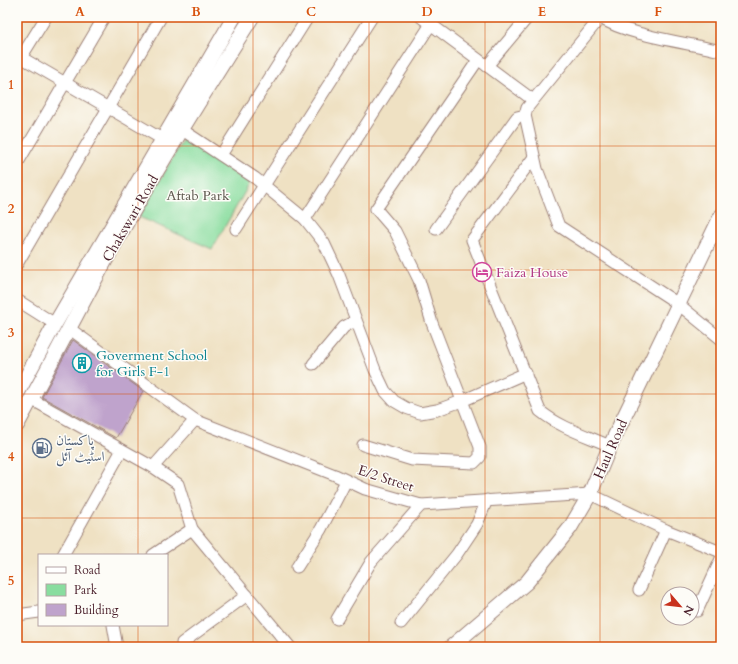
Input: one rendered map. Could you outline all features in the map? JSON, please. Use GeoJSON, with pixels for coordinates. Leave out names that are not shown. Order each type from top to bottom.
{"type":"FeatureCollection","features":[{"type":"Feature","properties":{"kind":"main road","name":"Chakswari Road"},"geometry":{"type":"LineString","coordinates":[[17,394],[55,324],[234,17]]}},
{"type":"Feature","properties":{"kind":"main road","name":"Chakswari Road"},"geometry":{"type":"LineString","coordinates":[[17,425],[105,263],[181,129],[252,17]]}},
{"type":"Feature","properties":{"kind":"main road","name":"Haul Road"},"geometry":{"type":"LineString","coordinates":[[451,647],[527,582],[570,528],[590,494],[610,446],[721,216]]}},
{"type":"Feature","properties":{"kind":"street"},"geometry":{"type":"LineString","coordinates":[[46,17],[18,59],[65,83],[162,139]]}},
{"type":"Feature","properties":{"kind":"street"},"geometry":{"type":"LineString","coordinates":[[17,164],[104,17]]}},
{"type":"Feature","properties":{"kind":"street"},"geometry":{"type":"LineString","coordinates":[[17,264],[161,17]]}},
{"type":"Feature","properties":{"kind":"street"},"geometry":{"type":"LineString","coordinates":[[221,155],[308,17]]}},
{"type":"Feature","properties":{"kind":"street"},"geometry":{"type":"LineString","coordinates":[[236,229],[372,17]]}},
{"type":"Feature","properties":{"kind":"street"},"geometry":{"type":"LineString","coordinates":[[421,17],[532,100]]}},
{"type":"Feature","properties":{"kind":"street"},"geometry":{"type":"LineString","coordinates":[[363,445],[412,460],[474,463],[480,457],[480,447],[432,322],[419,280],[395,231],[376,209],[483,63],[528,17]]}},
{"type":"Feature","properties":{"kind":"street"},"geometry":{"type":"LineString","coordinates":[[721,51],[627,30],[599,17],[532,100],[525,115],[536,169],[559,226],[679,304],[721,339]]}},
{"type":"Feature","properties":{"kind":"street"},"geometry":{"type":"LineString","coordinates":[[305,219],[431,24]]}},
{"type":"Feature","properties":{"kind":"street"},"geometry":{"type":"LineString","coordinates":[[436,229],[517,116],[525,115]]}},
{"type":"Feature","properties":{"kind":"street"},"geometry":{"type":"LineString","coordinates":[[181,129],[264,185],[305,219],[324,242],[339,275],[355,321],[375,370],[385,391],[394,401],[406,408],[420,413],[437,410],[462,401],[526,373]]}},
{"type":"Feature","properties":{"kind":"street"},"geometry":{"type":"LineString","coordinates":[[534,157],[472,240],[540,411],[552,421],[568,430],[610,446]]}},
{"type":"Feature","properties":{"kind":"street"},"geometry":{"type":"LineString","coordinates":[[17,300],[55,324]]}},
{"type":"Feature","properties":{"kind":"street"},"geometry":{"type":"LineString","coordinates":[[314,364],[344,327],[355,321]]}},
{"type":"Feature","properties":{"kind":"street","name":"E/2 Street"},"geometry":{"type":"LineString","coordinates":[[70,329],[195,420],[366,489],[421,505],[590,494],[666,530],[721,552]]}},
{"type":"Feature","properties":{"kind":"street"},"geometry":{"type":"LineString","coordinates":[[31,400],[153,467],[178,484],[192,529],[290,647]]}},
{"type":"Feature","properties":{"kind":"street"},"geometry":{"type":"LineString","coordinates":[[153,467],[195,420]]}},
{"type":"Feature","properties":{"kind":"street"},"geometry":{"type":"LineString","coordinates":[[65,554],[122,450]]}},
{"type":"Feature","properties":{"kind":"street"},"geometry":{"type":"LineString","coordinates":[[297,567],[321,529],[346,481]]}},
{"type":"Feature","properties":{"kind":"street"},"geometry":{"type":"LineString","coordinates":[[401,623],[457,554],[477,524],[486,500]]}},
{"type":"Feature","properties":{"kind":"street"},"geometry":{"type":"LineString","coordinates":[[337,619],[371,562],[421,505]]}},
{"type":"Feature","properties":{"kind":"street"},"geometry":{"type":"LineString","coordinates":[[154,554],[192,529]]}},
{"type":"Feature","properties":{"kind":"street"},"geometry":{"type":"LineString","coordinates":[[639,590],[666,530]]}},
{"type":"Feature","properties":{"kind":"street"},"geometry":{"type":"LineString","coordinates":[[700,605],[721,559]]}},
{"type":"Feature","properties":{"kind":"street"},"geometry":{"type":"LineString","coordinates":[[182,643],[247,595]]}},
{"type":"Feature","properties":{"kind":"street"},"geometry":{"type":"LineString","coordinates":[[17,615],[38,612]]}},
{"type":"Feature","properties":{"kind":"street"},"geometry":{"type":"LineString","coordinates":[[113,626],[117,647]]}},
{"type":"Feature","properties":{"kind":"green space","name":"Aftab Park"},"geometry":{"type":"Polygon","coordinates":[[[185,136],[250,183],[212,249],[139,217],[185,136]]]}},
{"type":"Feature","properties":{"kind":"building","name":"Goverment School for Girls F-1"},"geometry":{"type":"Polygon","coordinates":[[[73,340],[143,391],[116,438],[42,397],[73,340]]]}},
{"type":"Feature","properties":{"kind":"place","name":"Faiza House"},"geometry":{"type":"Point","coordinates":[482,272]}},
{"type":"Feature","properties":{"kind":"place","name":"Goverment School for Girls F-1"},"geometry":{"type":"Point","coordinates":[82,363]}},
{"type":"Feature","properties":{"kind":"place","name":"پاکستان اسٹیٹ آئل"},"geometry":{"type":"Point","coordinates":[42,448]}}]}
